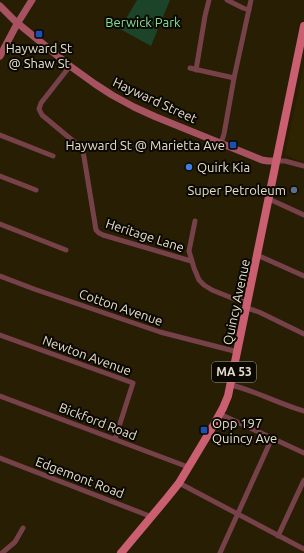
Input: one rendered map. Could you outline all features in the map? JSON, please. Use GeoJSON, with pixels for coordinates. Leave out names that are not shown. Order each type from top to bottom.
{"type":"FeatureCollection","features":[{"type":"Feature","properties":{"kind":"main road"},"geometry":{"type":"LineString","coordinates":[[0,56],[32,0]]}},
{"type":"Feature","properties":{"kind":"main road","name":"Hayward Street"},"geometry":{"type":"LineString","coordinates":[[0,6],[17,24],[102,89],[156,117],[262,160],[276,161]]}},
{"type":"Feature","properties":{"kind":"main road","name":"Quincy Avenue"},"geometry":{"type":"LineString","coordinates":[[121,553],[179,483],[227,400],[304,26]]}},
{"type":"Feature","properties":{"kind":"street"},"geometry":{"type":"LineString","coordinates":[[196,70],[209,0]]}},
{"type":"Feature","properties":{"kind":"street"},"geometry":{"type":"LineString","coordinates":[[227,0],[249,10]]}},
{"type":"Feature","properties":{"kind":"street"},"geometry":{"type":"LineString","coordinates":[[221,143],[251,0]]}},
{"type":"Feature","properties":{"kind":"street","name":"Heritage Lane"},"geometry":{"type":"LineString","coordinates":[[70,66],[41,103],[39,109],[42,115],[78,145],[83,152],[96,230],[103,235],[191,261]]}},
{"type":"Feature","properties":{"kind":"street"},"geometry":{"type":"LineString","coordinates":[[190,68],[234,78]]}},
{"type":"Feature","properties":{"kind":"street"},"geometry":{"type":"LineString","coordinates":[[0,135],[53,156]]}},
{"type":"Feature","properties":{"kind":"street"},"geometry":{"type":"LineString","coordinates":[[276,161],[304,166]]}},
{"type":"Feature","properties":{"kind":"street"},"geometry":{"type":"LineString","coordinates":[[0,176],[36,190]]}},
{"type":"Feature","properties":{"kind":"street"},"geometry":{"type":"LineString","coordinates":[[269,198],[304,215]]}},
{"type":"Feature","properties":{"kind":"street"},"geometry":{"type":"LineString","coordinates":[[195,221],[189,251],[191,261],[199,280],[204,285],[304,334]]}},
{"type":"Feature","properties":{"kind":"street"},"geometry":{"type":"LineString","coordinates":[[0,224],[66,250]]}},
{"type":"Feature","properties":{"kind":"street"},"geometry":{"type":"LineString","coordinates":[[258,255],[304,276]]}},
{"type":"Feature","properties":{"kind":"street","name":"Cotton Avenue"},"geometry":{"type":"LineString","coordinates":[[0,276],[160,332],[238,352]]}},
{"type":"Feature","properties":{"kind":"street","name":"Newton Avenue"},"geometry":{"type":"LineString","coordinates":[[0,335],[133,383],[115,440]]}},
{"type":"Feature","properties":{"kind":"street"},"geometry":{"type":"LineString","coordinates":[[231,385],[304,411]]}},
{"type":"Feature","properties":{"kind":"street","name":"Bickford Road"},"geometry":{"type":"LineString","coordinates":[[0,396],[188,467]]}},
{"type":"Feature","properties":{"kind":"street"},"geometry":{"type":"LineString","coordinates":[[220,414],[304,453]]}},
{"type":"Feature","properties":{"kind":"street"},"geometry":{"type":"LineString","coordinates":[[220,553],[272,438]]}},
{"type":"Feature","properties":{"kind":"street","name":"Edgemont Road"},"geometry":{"type":"LineString","coordinates":[[0,458],[152,516]]}},
{"type":"Feature","properties":{"kind":"street"},"geometry":{"type":"LineString","coordinates":[[278,536],[304,480]]}},
{"type":"Feature","properties":{"kind":"street"},"geometry":{"type":"LineString","coordinates":[[179,483],[304,549]]}},
{"type":"Feature","properties":{"kind":"street"},"geometry":{"type":"LineString","coordinates":[[2,553],[14,542],[23,528]]}},
{"type":"Feature","properties":{"kind":"shaded area"},"geometry":{"type":"Polygon","coordinates":[[[304,65],[304,162],[285,155],[304,65]]]}},
{"type":"Feature","properties":{"kind":"green space","name":"Berwick Park"},"geometry":{"type":"Polygon","coordinates":[[[137,0],[170,0],[151,46],[120,29],[137,0]]]}},
{"type":"Feature","properties":{"kind":"place","name":"Hayward St @ Shaw St"},"geometry":{"type":"Point","coordinates":[39,34]}},
{"type":"Feature","properties":{"kind":"place","name":"Hayward St @ Marietta Ave"},"geometry":{"type":"Point","coordinates":[233,145]}},
{"type":"Feature","properties":{"kind":"place","name":"Quirk Kia"},"geometry":{"type":"Point","coordinates":[189,167]}},
{"type":"Feature","properties":{"kind":"place","name":"Super Petroleum"},"geometry":{"type":"Point","coordinates":[294,190]}},
{"type":"Feature","properties":{"kind":"place","name":"Opp 197 Quincy Ave"},"geometry":{"type":"Point","coordinates":[204,430]}}]}
